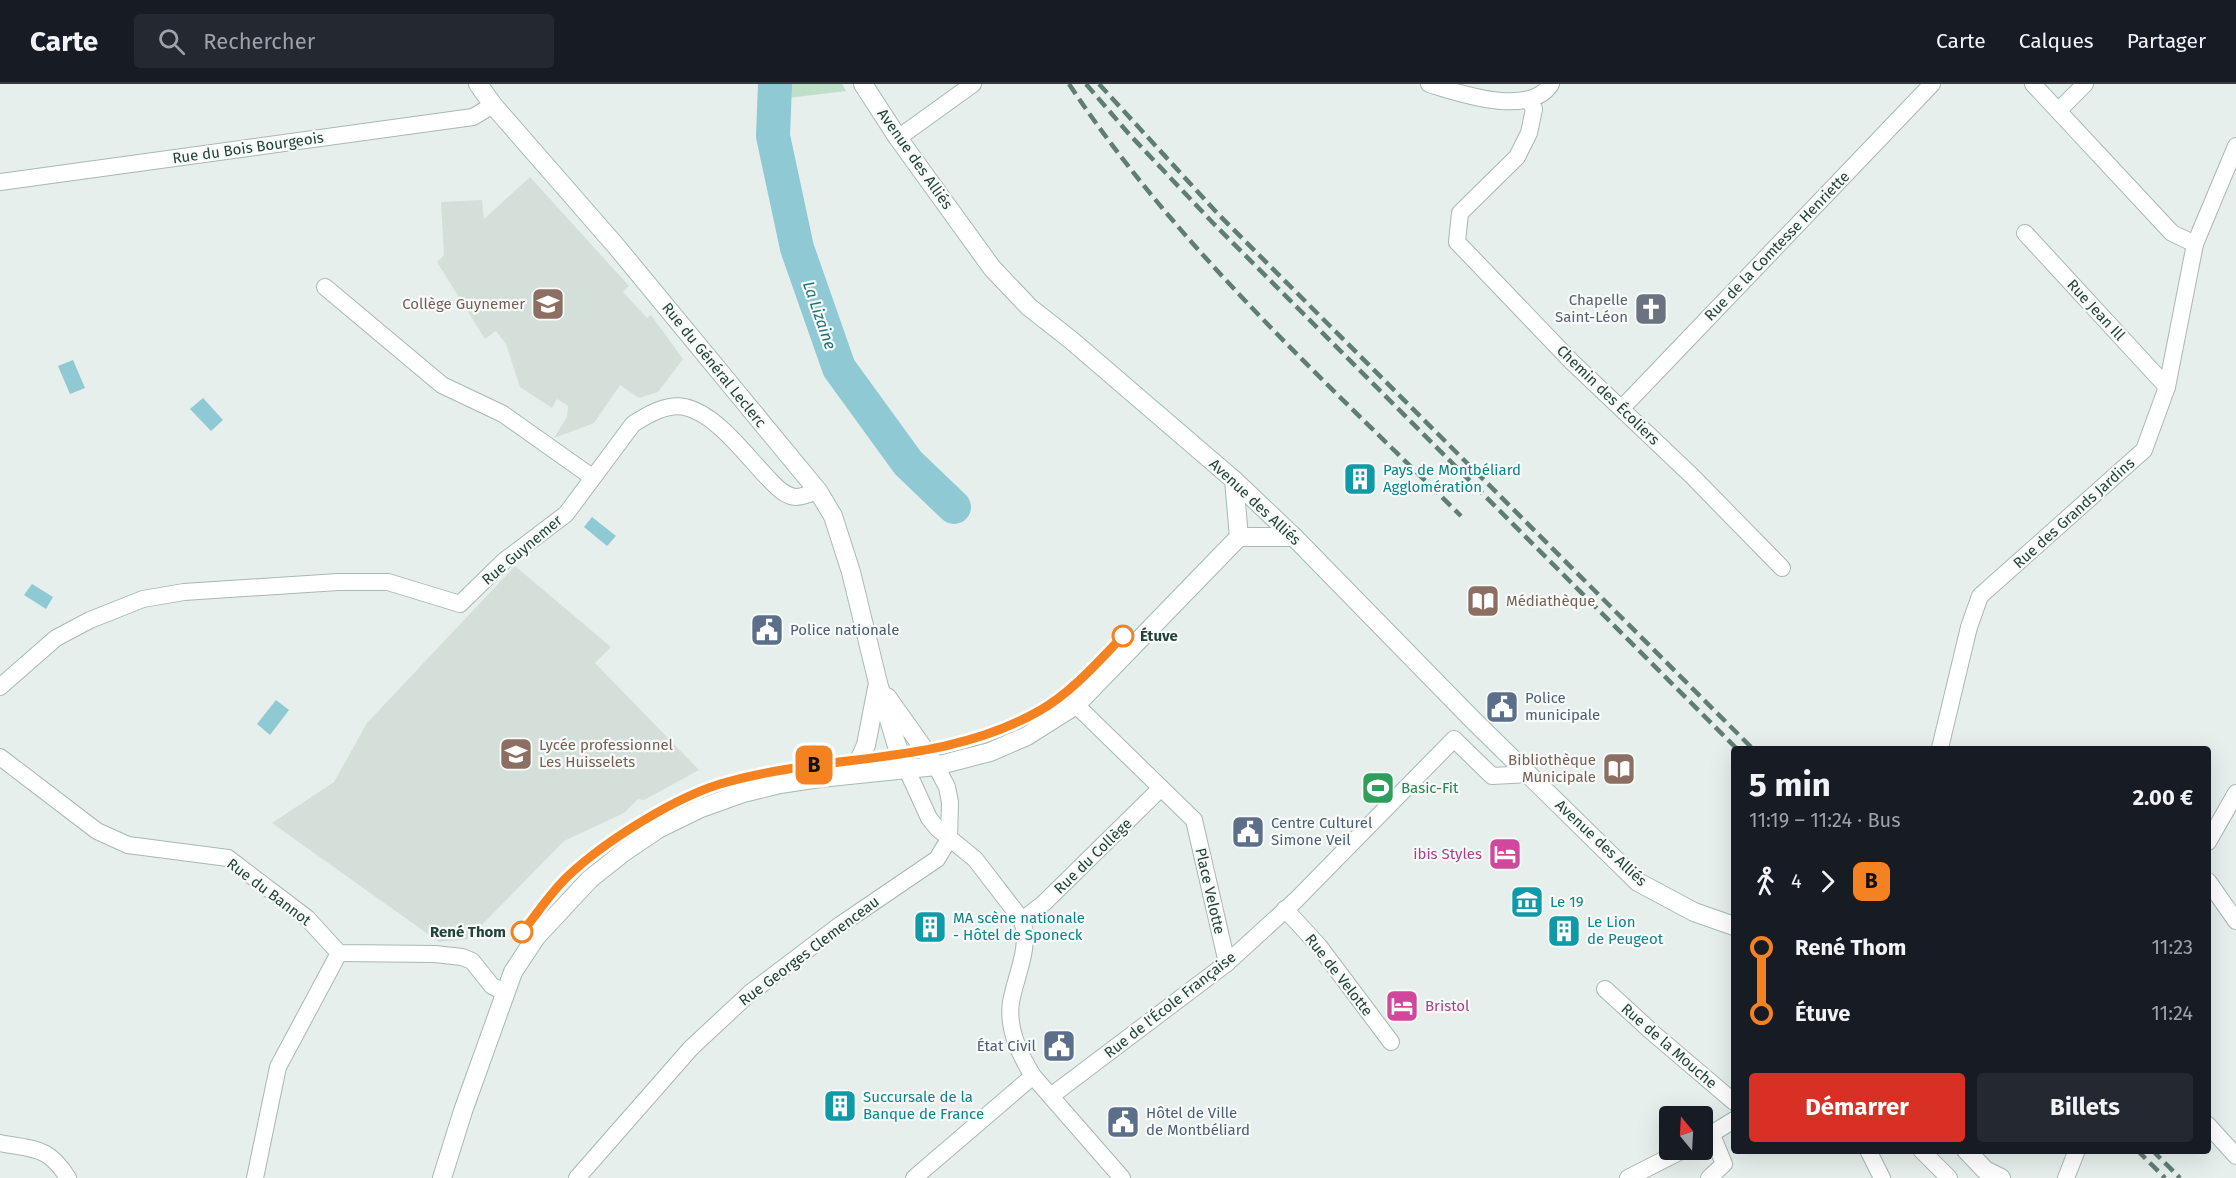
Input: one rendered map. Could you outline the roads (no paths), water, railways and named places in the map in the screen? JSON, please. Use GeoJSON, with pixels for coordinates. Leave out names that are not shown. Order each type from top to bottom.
{"type":"FeatureCollection","features":[{"type":"Feature","properties":{"kind":"main road","name":"Rue du Général Leclerc"},"geometry":{"type":"LineString","coordinates":[[478,84],[493,105],[616,246],[818,491],[833,516],[844,550],[878,683],[896,743],[908,770]]}},
{"type":"Feature","properties":{"kind":"main road","name":"Avenue des Alliés"},"geometry":{"type":"LineString","coordinates":[[863,84],[898,138],[992,268],[1029,307],[1234,480],[1294,537],[1638,882],[1694,912],[1731,925]]}},
{"type":"Feature","properties":{"kind":"main road"},"geometry":{"type":"LineString","coordinates":[[1234,480],[1239,537]]}},
{"type":"Feature","properties":{"kind":"main road"},"geometry":{"type":"LineString","coordinates":[[442,1178],[463,1111],[517,963],[536,936],[580,889],[624,852],[658,829],[701,808],[743,793],[780,784],[936,766],[990,752],[1027,736],[1076,705],[1239,537],[1294,537]]}},
{"type":"Feature","properties":{"kind":"main road","name":"Rue du Général Leclerc"},"geometry":{"type":"LineString","coordinates":[[878,683],[936,766]]}},
{"type":"Feature","properties":{"kind":"main road","name":"Rue du Général Leclerc"},"geometry":{"type":"LineString","coordinates":[[853,774],[866,745],[878,683]]}},
{"type":"Feature","properties":{"kind":"main road"},"geometry":{"type":"LineString","coordinates":[[1969,1154],[1985,1170],[2001,1178]]}},
{"type":"Feature","properties":{"kind":"street"},"geometry":{"type":"LineString","coordinates":[[898,138],[973,84]]}},
{"type":"Feature","properties":{"kind":"street"},"geometry":{"type":"LineString","coordinates":[[1429,84],[1470,96],[1506,101],[1529,100],[1549,88],[1551,84]]}},
{"type":"Feature","properties":{"kind":"street","name":"Rue de la Comtesse Henriette"},"geometry":{"type":"LineString","coordinates":[[1622,408],[1932,84]]}},
{"type":"Feature","properties":{"kind":"street"},"geometry":{"type":"LineString","coordinates":[[2034,84],[2172,233],[2195,244]]}},
{"type":"Feature","properties":{"kind":"street"},"geometry":{"type":"LineString","coordinates":[[2059,110],[2085,84]]}},
{"type":"Feature","properties":{"kind":"street","name":"Chemin des Écoliers"},"geometry":{"type":"LineString","coordinates":[[1529,100],[1534,110],[1529,133],[1517,157],[1460,213],[1457,242],[1572,362],[1622,408],[1782,568]]}},
{"type":"Feature","properties":{"kind":"street","name":"Rue du Bois Bourgeois"},"geometry":{"type":"LineString","coordinates":[[0,182],[473,117],[493,105]]}},
{"type":"Feature","properties":{"kind":"street","name":"Rue des Grands Jardins"},"geometry":{"type":"LineString","coordinates":[[1940,746],[1969,627],[1980,596],[2144,450],[2167,387],[2195,244],[2236,147]]}},
{"type":"Feature","properties":{"kind":"street","name":"Rue Jean Ill"},"geometry":{"type":"LineString","coordinates":[[2025,233],[2167,387]]}},
{"type":"Feature","properties":{"kind":"street"},"geometry":{"type":"LineString","coordinates":[[325,287],[442,385],[503,414],[592,477]]}},
{"type":"Feature","properties":{"kind":"street","name":"Rue Guynemer"},"geometry":{"type":"LineString","coordinates":[[0,687],[56,638],[90,620],[143,599],[184,592],[338,582],[388,582],[460,604],[504,561],[566,514],[633,424],[666,408],[684,406],[699,412],[718,425],[781,492],[796,497],[818,491]]}},
{"type":"Feature","properties":{"kind":"street"},"geometry":{"type":"LineString","coordinates":[[1076,705],[1161,788]]}},
{"type":"Feature","properties":{"kind":"street","name":"Rue de l'École Française"},"geometry":{"type":"LineString","coordinates":[[1051,1096],[1227,963],[1285,909],[1454,739],[1492,776],[1529,774]]}},
{"type":"Feature","properties":{"kind":"street","name":"Rue du Bannot"},"geometry":{"type":"LineString","coordinates":[[0,757],[97,831],[128,845],[228,858],[307,918],[339,953]]}},
{"type":"Feature","properties":{"kind":"street","name":"Rue du Général Leclerc"},"geometry":{"type":"LineString","coordinates":[[936,766],[947,787],[950,802],[949,839]]}},
{"type":"Feature","properties":{"kind":"street","name":"Rue du Général Leclerc"},"geometry":{"type":"LineString","coordinates":[[908,770],[929,818],[949,839],[975,859],[1022,920]]}},
{"type":"Feature","properties":{"kind":"street","name":"Place Velotte"},"geometry":{"type":"LineString","coordinates":[[1161,788],[1194,820],[1227,963]]}},
{"type":"Feature","properties":{"kind":"street","name":"Rue du Collège"},"geometry":{"type":"LineString","coordinates":[[1022,920],[1044,903],[1161,788]]}},
{"type":"Feature","properties":{"kind":"street"},"geometry":{"type":"LineString","coordinates":[[2211,837],[2235,797]]}},
{"type":"Feature","properties":{"kind":"street","name":"Rue Georges Clemenceau"},"geometry":{"type":"LineString","coordinates":[[577,1178],[691,1048],[750,993],[840,924],[937,859],[949,839]]}},
{"type":"Feature","properties":{"kind":"street"},"geometry":{"type":"LineString","coordinates":[[2211,885],[2236,921]]}},
{"type":"Feature","properties":{"kind":"street","name":"Rue de Velotte"},"geometry":{"type":"LineString","coordinates":[[1285,909],[1319,946],[1391,1042]]}},
{"type":"Feature","properties":{"kind":"street"},"geometry":{"type":"LineString","coordinates":[[1022,920],[1026,933],[1025,945],[1010,1017],[1017,1046],[1033,1076],[1120,1177]]}},
{"type":"Feature","properties":{"kind":"street"},"geometry":{"type":"LineString","coordinates":[[255,1178],[278,1067],[339,953],[435,954],[462,957],[472,961],[492,986],[505,992]]}},
{"type":"Feature","properties":{"kind":"street","name":"Rue de la Mouche"},"geometry":{"type":"LineString","coordinates":[[1605,989],[1731,1099]]}},
{"type":"Feature","properties":{"kind":"street"},"geometry":{"type":"LineString","coordinates":[[914,1178],[1033,1076]]}},
{"type":"Feature","properties":{"kind":"street"},"geometry":{"type":"LineString","coordinates":[[1713,1133],[1731,1122]]}},
{"type":"Feature","properties":{"kind":"street"},"geometry":{"type":"LineString","coordinates":[[2211,1128],[2236,1156]]}},
{"type":"Feature","properties":{"kind":"street"},"geometry":{"type":"LineString","coordinates":[[0,1143],[43,1151],[57,1160],[68,1178]]}},
{"type":"Feature","properties":{"kind":"street"},"geometry":{"type":"LineString","coordinates":[[1709,1178],[1724,1164],[1713,1147]]}},
{"type":"Feature","properties":{"kind":"street"},"geometry":{"type":"LineString","coordinates":[[1870,1154],[1882,1178]]}},
{"type":"Feature","properties":{"kind":"street"},"geometry":{"type":"LineString","coordinates":[[1925,1154],[1949,1178]]}},
{"type":"Feature","properties":{"kind":"street"},"geometry":{"type":"LineString","coordinates":[[2066,1178],[2076,1154]]}},
{"type":"Feature","properties":{"kind":"street"},"geometry":{"type":"LineString","coordinates":[[1628,1178],[1663,1160]]}},
{"type":"Feature","properties":{"kind":"water"},"geometry":{"type":"Polygon","coordinates":[[[73,360],[85,388],[70,394],[58,366],[73,360]]]}},
{"type":"Feature","properties":{"kind":"water"},"geometry":{"type":"Polygon","coordinates":[[[203,398],[223,420],[211,431],[190,409],[203,398]]]}},
{"type":"Feature","properties":{"kind":"water"},"geometry":{"type":"Polygon","coordinates":[[[592,517],[616,536],[607,546],[584,527],[592,517]]]}},
{"type":"Feature","properties":{"kind":"water"},"geometry":{"type":"Polygon","coordinates":[[[32,584],[53,597],[46,609],[24,595],[32,584]]]}},
{"type":"Feature","properties":{"kind":"water"},"geometry":{"type":"Polygon","coordinates":[[[276,700],[289,710],[270,735],[257,724],[276,700]]]}},
{"type":"Feature","properties":{"kind":"waterway","name":"La Lizaine"},"geometry":{"type":"LineString","coordinates":[[775,84],[773,136],[797,248],[839,368],[908,463],[954,507]]}},
{"type":"Feature","properties":{"kind":"railway"},"geometry":{"type":"LineString","coordinates":[[1069,84],[1111,144],[1204,256],[1305,362],[1461,516]]}},
{"type":"Feature","properties":{"kind":"railway"},"geometry":{"type":"LineString","coordinates":[[1086,84],[1129,134],[1213,223],[1734,746]]}},
{"type":"Feature","properties":{"kind":"railway"},"geometry":{"type":"LineString","coordinates":[[1099,84],[1219,215],[1750,746]]}},
{"type":"Feature","properties":{"kind":"railway"},"geometry":{"type":"LineString","coordinates":[[2141,1154],[2165,1178]]}},
{"type":"Feature","properties":{"kind":"railway"},"geometry":{"type":"LineString","coordinates":[[2156,1154],[2180,1178]]}},
{"type":"Feature","properties":{"kind":"place","name":"Collège Guynemer"},"geometry":{"type":"Point","coordinates":[548,304]}},
{"type":"Feature","properties":{"kind":"place","name":"Chapelle Saint-Léon"},"geometry":{"type":"Point","coordinates":[1651,309]}},
{"type":"Feature","properties":{"kind":"place","name":"Pays de Montbéliard Agglomération"},"geometry":{"type":"Point","coordinates":[1360,479]}},
{"type":"Feature","properties":{"kind":"place","name":"Médiathèque"},"geometry":{"type":"Point","coordinates":[1483,601]}},
{"type":"Feature","properties":{"kind":"place","name":"Police nationale"},"geometry":{"type":"Point","coordinates":[767,630]}},
{"type":"Feature","properties":{"kind":"place","name":"Étuve"},"geometry":{"type":"Point","coordinates":[1123,636]}},
{"type":"Feature","properties":{"kind":"place","name":"Police municipale"},"geometry":{"type":"Point","coordinates":[1502,707]}},
{"type":"Feature","properties":{"kind":"place","name":"Lycée professionnel Les Huisselets"},"geometry":{"type":"Point","coordinates":[516,754]}},
{"type":"Feature","properties":{"kind":"place","name":"Bibliothèque Municipale"},"geometry":{"type":"Point","coordinates":[1619,769]}},
{"type":"Feature","properties":{"kind":"place","name":"Basic-Fit"},"geometry":{"type":"Point","coordinates":[1378,788]}},
{"type":"Feature","properties":{"kind":"place","name":"Centre Culturel Simone Veil"},"geometry":{"type":"Point","coordinates":[1248,832]}},
{"type":"Feature","properties":{"kind":"place","name":"ibis Styles"},"geometry":{"type":"Point","coordinates":[1505,854]}},
{"type":"Feature","properties":{"kind":"place","name":"Le 19"},"geometry":{"type":"Point","coordinates":[1527,902]}},
{"type":"Feature","properties":{"kind":"place","name":"MA scène nationale - Hôtel de Sponeck"},"geometry":{"type":"Point","coordinates":[930,927]}},
{"type":"Feature","properties":{"kind":"place","name":"Le Lion de Peugeot"},"geometry":{"type":"Point","coordinates":[1564,931]}},
{"type":"Feature","properties":{"kind":"place","name":"René Thom"},"geometry":{"type":"Point","coordinates":[522,932]}},
{"type":"Feature","properties":{"kind":"place","name":"Bristol"},"geometry":{"type":"Point","coordinates":[1402,1006]}},
{"type":"Feature","properties":{"kind":"place","name":"État Civil"},"geometry":{"type":"Point","coordinates":[1059,1046]}},
{"type":"Feature","properties":{"kind":"place","name":"Succursale de la Banque de France"},"geometry":{"type":"Point","coordinates":[840,1106]}},
{"type":"Feature","properties":{"kind":"place","name":"Hôtel de Ville de Montbéliard"},"geometry":{"type":"Point","coordinates":[1123,1122]}}]}
